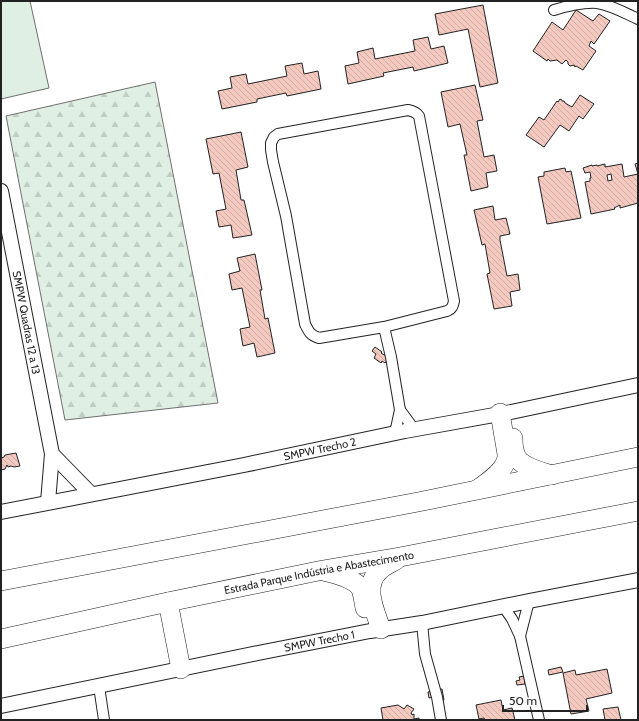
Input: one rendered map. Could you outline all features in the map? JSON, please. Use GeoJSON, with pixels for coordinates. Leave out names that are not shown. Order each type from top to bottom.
{"type":"FeatureCollection","features":[{"type":"Feature","properties":{"kind":"highway"},"geometry":{"type":"LineString","coordinates":[[506,413],[517,459],[526,465],[552,475]]}},
{"type":"Feature","properties":{"kind":"highway"},"geometry":{"type":"LineString","coordinates":[[476,490],[504,466],[507,454],[506,413]]}},
{"type":"Feature","properties":{"kind":"highway"},"geometry":{"type":"LineString","coordinates":[[1,581],[476,490],[638,457]]}},
{"type":"Feature","properties":{"kind":"highway","name":"Estrada Parque Indústria e Abastecimento"},"geometry":{"type":"LineString","coordinates":[[1,639],[323,570],[400,557],[638,511]]}},
{"type":"Feature","properties":{"kind":"highway"},"geometry":{"type":"LineString","coordinates":[[375,630],[371,596],[374,576],[380,570],[400,557]]}},
{"type":"Feature","properties":{"kind":"highway"},"geometry":{"type":"LineString","coordinates":[[323,570],[352,581],[358,585],[375,630]]}},
{"type":"Feature","properties":{"kind":"highway"},"geometry":{"type":"LineString","coordinates":[[168,602],[181,669]]}},
{"type":"Feature","properties":{"kind":"street"},"geometry":{"type":"LineString","coordinates":[[554,10],[574,4],[597,3],[612,7],[638,19]]}},
{"type":"Feature","properties":{"kind":"street"},"geometry":{"type":"LineString","coordinates":[[408,110],[413,111],[418,116],[454,302],[451,309],[447,312],[384,327],[319,338],[312,336],[309,331],[306,324],[286,216],[273,162],[271,143],[276,136],[408,110]]}},
{"type":"Feature","properties":{"kind":"street","name":"SMPW Quadras 12 a 13"},"geometry":{"type":"LineString","coordinates":[[1,191],[52,454],[48,502]]}},
{"type":"Feature","properties":{"kind":"street"},"geometry":{"type":"LineString","coordinates":[[384,327],[400,410],[395,433]]}},
{"type":"Feature","properties":{"kind":"street","name":"SMPW Trecho 2"},"geometry":{"type":"LineString","coordinates":[[1,512],[244,465],[414,429],[506,413],[638,385]]}},
{"type":"Feature","properties":{"kind":"street"},"geometry":{"type":"LineString","coordinates":[[400,410],[414,429]]}},
{"type":"Feature","properties":{"kind":"street"},"geometry":{"type":"LineString","coordinates":[[52,454],[91,494]]}},
{"type":"Feature","properties":{"kind":"street","name":"SMPW Trecho 1"},"geometry":{"type":"LineString","coordinates":[[1,706],[375,630],[422,624],[503,606],[638,580]]}},
{"type":"Feature","properties":{"kind":"street"},"geometry":{"type":"LineString","coordinates":[[520,636],[529,601]]}},
{"type":"Feature","properties":{"kind":"street"},"geometry":{"type":"LineString","coordinates":[[503,606],[512,619],[520,636],[539,720]]}},
{"type":"Feature","properties":{"kind":"street"},"geometry":{"type":"LineString","coordinates":[[422,624],[425,654],[437,697],[441,720]]}},
{"type":"Feature","properties":{"kind":"street"},"geometry":{"type":"LineString","coordinates":[[99,686],[104,720]]}},
{"type":"Feature","properties":{"kind":"green space"},"geometry":{"type":"Polygon","coordinates":[[[1,1],[30,1],[49,88],[1,99],[1,1]]]}},
{"type":"Feature","properties":{"kind":"green space"},"geometry":{"type":"Polygon","coordinates":[[[155,82],[218,403],[65,420],[6,116],[155,82]]]}},
{"type":"Feature","properties":{"kind":"building"},"geometry":{"type":"Polygon","coordinates":[[[483,5],[498,83],[480,87],[468,29],[439,35],[435,14],[483,5]]]}},
{"type":"Feature","properties":{"kind":"building"},"geometry":{"type":"Polygon","coordinates":[[[576,10],[593,21],[599,14],[610,21],[594,44],[591,41],[589,46],[596,51],[583,70],[576,66],[575,67],[574,65],[570,66],[566,60],[562,64],[557,60],[550,61],[548,59],[547,61],[533,51],[552,22],[563,30],[576,10]]]}},
{"type":"Feature","properties":{"kind":"building"},"geometry":{"type":"Polygon","coordinates":[[[428,37],[431,49],[444,46],[448,63],[414,71],[413,67],[383,73],[384,76],[348,84],[345,66],[359,63],[357,52],[373,48],[375,59],[415,51],[413,40],[428,37]]]}},
{"type":"Feature","properties":{"kind":"building"},"geometry":{"type":"Polygon","coordinates":[[[302,63],[304,74],[318,71],[321,89],[287,96],[286,93],[257,99],[257,102],[222,109],[218,91],[232,88],[230,77],[246,74],[248,84],[287,76],[285,66],[302,63]]]}},
{"type":"Feature","properties":{"kind":"building"},"geometry":{"type":"Polygon","coordinates":[[[475,85],[483,120],[477,121],[484,157],[494,155],[497,171],[486,173],[488,187],[471,191],[464,155],[467,155],[460,124],[448,127],[441,92],[475,85]]]}},
{"type":"Feature","properties":{"kind":"building"},"geometry":{"type":"Polygon","coordinates":[[[580,95],[594,104],[583,119],[579,116],[569,131],[560,125],[544,147],[526,135],[539,117],[544,120],[557,101],[558,102],[560,99],[572,107],[580,95]]]}},
{"type":"Feature","properties":{"kind":"building"},"geometry":{"type":"Polygon","coordinates":[[[241,132],[248,167],[236,170],[241,200],[244,200],[252,235],[233,238],[231,225],[219,227],[216,211],[226,209],[219,173],[213,174],[206,139],[241,132]]]}},
{"type":"Feature","properties":{"kind":"building"},"geometry":{"type":"Polygon","coordinates":[[[638,163],[638,174],[635,164],[638,163]]]}},
{"type":"Feature","properties":{"kind":"building"},"geometry":{"type":"Polygon","coordinates":[[[605,164],[605,167],[622,164],[624,177],[638,174],[638,203],[620,208],[620,205],[614,208],[615,209],[591,214],[585,182],[590,181],[590,172],[585,173],[583,168],[592,165],[597,166],[605,164]],[[611,174],[607,175],[608,181],[612,180],[611,174]]]}},
{"type":"Feature","properties":{"kind":"building"},"geometry":{"type":"Polygon","coordinates":[[[565,168],[566,172],[571,171],[581,218],[547,224],[538,177],[544,176],[544,172],[565,168]]]}},
{"type":"Feature","properties":{"kind":"building"},"geometry":{"type":"Polygon","coordinates":[[[493,206],[495,220],[506,218],[510,234],[500,236],[500,240],[507,276],[518,274],[520,290],[510,292],[512,306],[494,309],[487,274],[490,273],[485,244],[482,245],[474,210],[493,206]]]}},
{"type":"Feature","properties":{"kind":"building"},"geometry":{"type":"Polygon","coordinates":[[[255,254],[262,290],[260,290],[265,319],[268,318],[275,353],[257,357],[254,343],[243,346],[240,329],[250,327],[242,288],[232,290],[229,274],[240,271],[237,258],[255,254]]]}},
{"type":"Feature","properties":{"kind":"building"},"geometry":{"type":"Polygon","coordinates":[[[375,347],[389,358],[385,363],[382,361],[381,363],[374,358],[376,354],[372,351],[375,347]]]}},
{"type":"Feature","properties":{"kind":"building"},"geometry":{"type":"Polygon","coordinates":[[[16,453],[20,466],[8,467],[7,465],[5,469],[1,470],[1,458],[5,455],[16,453]]]}},
{"type":"Feature","properties":{"kind":"building"},"geometry":{"type":"Polygon","coordinates":[[[561,667],[563,672],[549,675],[548,670],[561,667]]]}},
{"type":"Feature","properties":{"kind":"building"},"geometry":{"type":"Polygon","coordinates":[[[607,669],[612,693],[586,699],[589,711],[571,714],[563,673],[575,670],[576,675],[607,669]]]}},
{"type":"Feature","properties":{"kind":"building"},"geometry":{"type":"Polygon","coordinates":[[[524,676],[525,684],[517,685],[516,681],[520,680],[519,677],[524,676]]]}},
{"type":"Feature","properties":{"kind":"building"},"geometry":{"type":"Polygon","coordinates":[[[442,689],[444,700],[439,701],[433,697],[429,698],[428,692],[442,689]]]}},
{"type":"Feature","properties":{"kind":"building"},"geometry":{"type":"Polygon","coordinates":[[[501,700],[503,710],[512,708],[515,720],[479,719],[476,705],[501,700]]]}},
{"type":"Feature","properties":{"kind":"building"},"geometry":{"type":"Polygon","coordinates":[[[398,705],[404,709],[407,705],[414,709],[411,713],[412,715],[414,714],[414,719],[419,718],[419,720],[383,720],[381,708],[398,705]]]}},
{"type":"Feature","properties":{"kind":"building"},"geometry":{"type":"Polygon","coordinates":[[[618,707],[621,720],[605,720],[603,709],[618,707]]]}}]}
